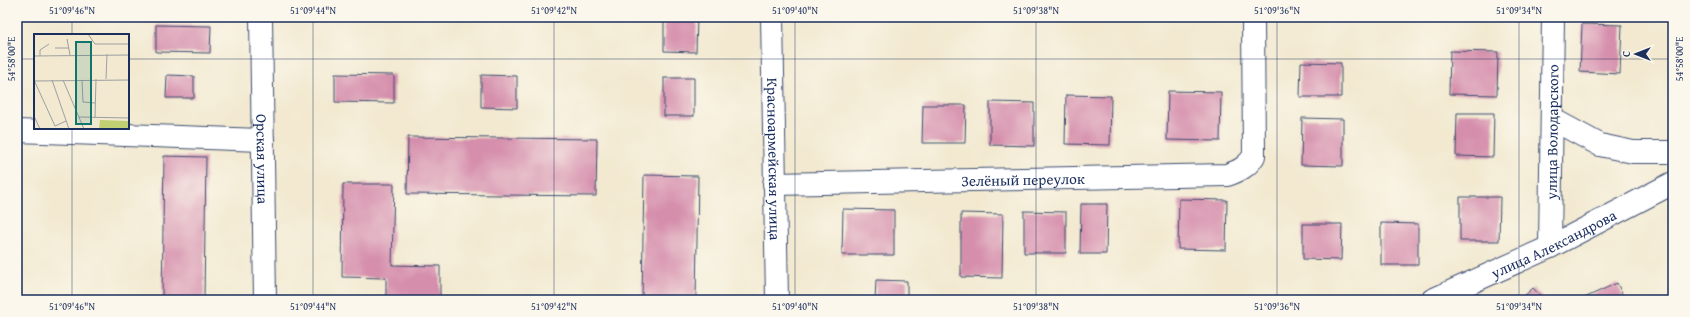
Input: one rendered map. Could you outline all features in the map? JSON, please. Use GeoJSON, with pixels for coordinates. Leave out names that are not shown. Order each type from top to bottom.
{"type":"FeatureCollection","features":[{"type":"Feature","properties":{"kind":"street","name":"Орская улица"},"geometry":{"type":"LineString","coordinates":[[261,17],[265,300]]}},
{"type":"Feature","properties":{"kind":"street","name":"Красноармейская улица"},"geometry":{"type":"LineString","coordinates":[[772,17],[777,300]]}},
{"type":"Feature","properties":{"kind":"street","name":"Зелёный переулок"},"geometry":{"type":"LineString","coordinates":[[774,184],[1227,175],[1240,170],[1249,164],[1254,156],[1256,145],[1254,17]]}},
{"type":"Feature","properties":{"kind":"street","name":"улица Володарского"},"geometry":{"type":"LineString","coordinates":[[1550,247],[1553,17]]}},
{"type":"Feature","properties":{"kind":"street"},"geometry":{"type":"LineString","coordinates":[[1552,119],[1600,144],[1633,152],[1673,152]]}},
{"type":"Feature","properties":{"kind":"street"},"geometry":{"type":"LineString","coordinates":[[17,131],[263,140]]}},
{"type":"Feature","properties":{"kind":"street","name":"улица Александрова"},"geometry":{"type":"LineString","coordinates":[[1432,300],[1550,247],[1673,184]]}},
{"type":"Feature","properties":{"kind":"building"},"geometry":{"type":"Polygon","coordinates":[[[664,17],[697,17],[696,52],[664,51],[664,17]]]}},
{"type":"Feature","properties":{"kind":"building"},"geometry":{"type":"Polygon","coordinates":[[[1582,24],[1622,25],[1620,74],[1580,72],[1582,24]]]}},
{"type":"Feature","properties":{"kind":"building"},"geometry":{"type":"Polygon","coordinates":[[[156,25],[211,26],[210,53],[156,52],[156,25]]]}},
{"type":"Feature","properties":{"kind":"building"},"geometry":{"type":"Polygon","coordinates":[[[1450,51],[1498,52],[1497,95],[1449,94],[1450,51]]]}},
{"type":"Feature","properties":{"kind":"building"},"geometry":{"type":"Polygon","coordinates":[[[1301,62],[1341,63],[1341,97],[1300,97],[1301,62]]]}},
{"type":"Feature","properties":{"kind":"building"},"geometry":{"type":"Polygon","coordinates":[[[335,74],[394,75],[394,103],[335,102],[335,74]]]}},
{"type":"Feature","properties":{"kind":"building"},"geometry":{"type":"Polygon","coordinates":[[[167,75],[194,76],[194,98],[166,98],[167,75]]]}},
{"type":"Feature","properties":{"kind":"building"},"geometry":{"type":"Polygon","coordinates":[[[481,75],[517,76],[517,108],[481,107],[481,75]]]}},
{"type":"Feature","properties":{"kind":"building"},"geometry":{"type":"Polygon","coordinates":[[[664,78],[694,78],[694,116],[664,116],[664,78]]]}},
{"type":"Feature","properties":{"kind":"building"},"geometry":{"type":"Polygon","coordinates":[[[1168,91],[1221,92],[1220,141],[1167,140],[1168,91]]]}},
{"type":"Feature","properties":{"kind":"building"},"geometry":{"type":"Polygon","coordinates":[[[1066,95],[1111,96],[1110,145],[1065,144],[1066,95]]]}},
{"type":"Feature","properties":{"kind":"building"},"geometry":{"type":"Polygon","coordinates":[[[990,102],[1034,103],[1034,146],[990,145],[990,102]]]}},
{"type":"Feature","properties":{"kind":"building"},"geometry":{"type":"Polygon","coordinates":[[[923,105],[966,105],[965,143],[922,143],[923,105]]]}},
{"type":"Feature","properties":{"kind":"building"},"geometry":{"type":"Polygon","coordinates":[[[1457,113],[1494,113],[1493,157],[1456,156],[1457,113]]]}},
{"type":"Feature","properties":{"kind":"building"},"geometry":{"type":"Polygon","coordinates":[[[1302,118],[1343,119],[1343,166],[1301,165],[1302,118]]]}},
{"type":"Feature","properties":{"kind":"building"},"geometry":{"type":"Polygon","coordinates":[[[408,137],[597,139],[596,196],[407,194],[408,137]]]}},
{"type":"Feature","properties":{"kind":"building"},"geometry":{"type":"Polygon","coordinates":[[[164,156],[206,157],[204,300],[162,300],[164,156]]]}},
{"type":"Feature","properties":{"kind":"building"},"geometry":{"type":"Polygon","coordinates":[[[644,175],[698,176],[696,300],[642,300],[644,175]]]}},
{"type":"Feature","properties":{"kind":"building"},"geometry":{"type":"Polygon","coordinates":[[[343,184],[394,184],[392,265],[440,266],[440,300],[386,300],[386,278],[342,277],[343,184]]]}},
{"type":"Feature","properties":{"kind":"building"},"geometry":{"type":"Polygon","coordinates":[[[1460,197],[1500,197],[1499,241],[1460,241],[1460,197]]]}},
{"type":"Feature","properties":{"kind":"building"},"geometry":{"type":"Polygon","coordinates":[[[1179,199],[1227,200],[1226,250],[1178,249],[1179,199]]]}},
{"type":"Feature","properties":{"kind":"building"},"geometry":{"type":"Polygon","coordinates":[[[1081,204],[1107,204],[1106,254],[1080,254],[1081,204]]]}},
{"type":"Feature","properties":{"kind":"building"},"geometry":{"type":"Polygon","coordinates":[[[843,209],[894,210],[894,255],[842,255],[843,209]]]}},
{"type":"Feature","properties":{"kind":"building"},"geometry":{"type":"Polygon","coordinates":[[[1024,211],[1066,212],[1066,253],[1024,253],[1024,211]]]}},
{"type":"Feature","properties":{"kind":"building"},"geometry":{"type":"Polygon","coordinates":[[[961,213],[1003,214],[1002,278],[961,277],[961,213]]]}},
{"type":"Feature","properties":{"kind":"building"},"geometry":{"type":"Polygon","coordinates":[[[1381,223],[1418,224],[1418,265],[1381,265],[1381,223]]]}},
{"type":"Feature","properties":{"kind":"building"},"geometry":{"type":"Polygon","coordinates":[[[1303,224],[1342,224],[1341,260],[1303,259],[1303,224]]]}},
{"type":"Feature","properties":{"kind":"building"},"geometry":{"type":"Polygon","coordinates":[[[876,280],[907,281],[907,300],[875,300],[876,280]]]}},
{"type":"Feature","properties":{"kind":"building"},"geometry":{"type":"Polygon","coordinates":[[[1617,283],[1625,300],[1580,300],[1617,283]]]}},
{"type":"Feature","properties":{"kind":"building"},"geometry":{"type":"Polygon","coordinates":[[[1533,288],[1544,300],[1520,300],[1533,288]]]}}]}
